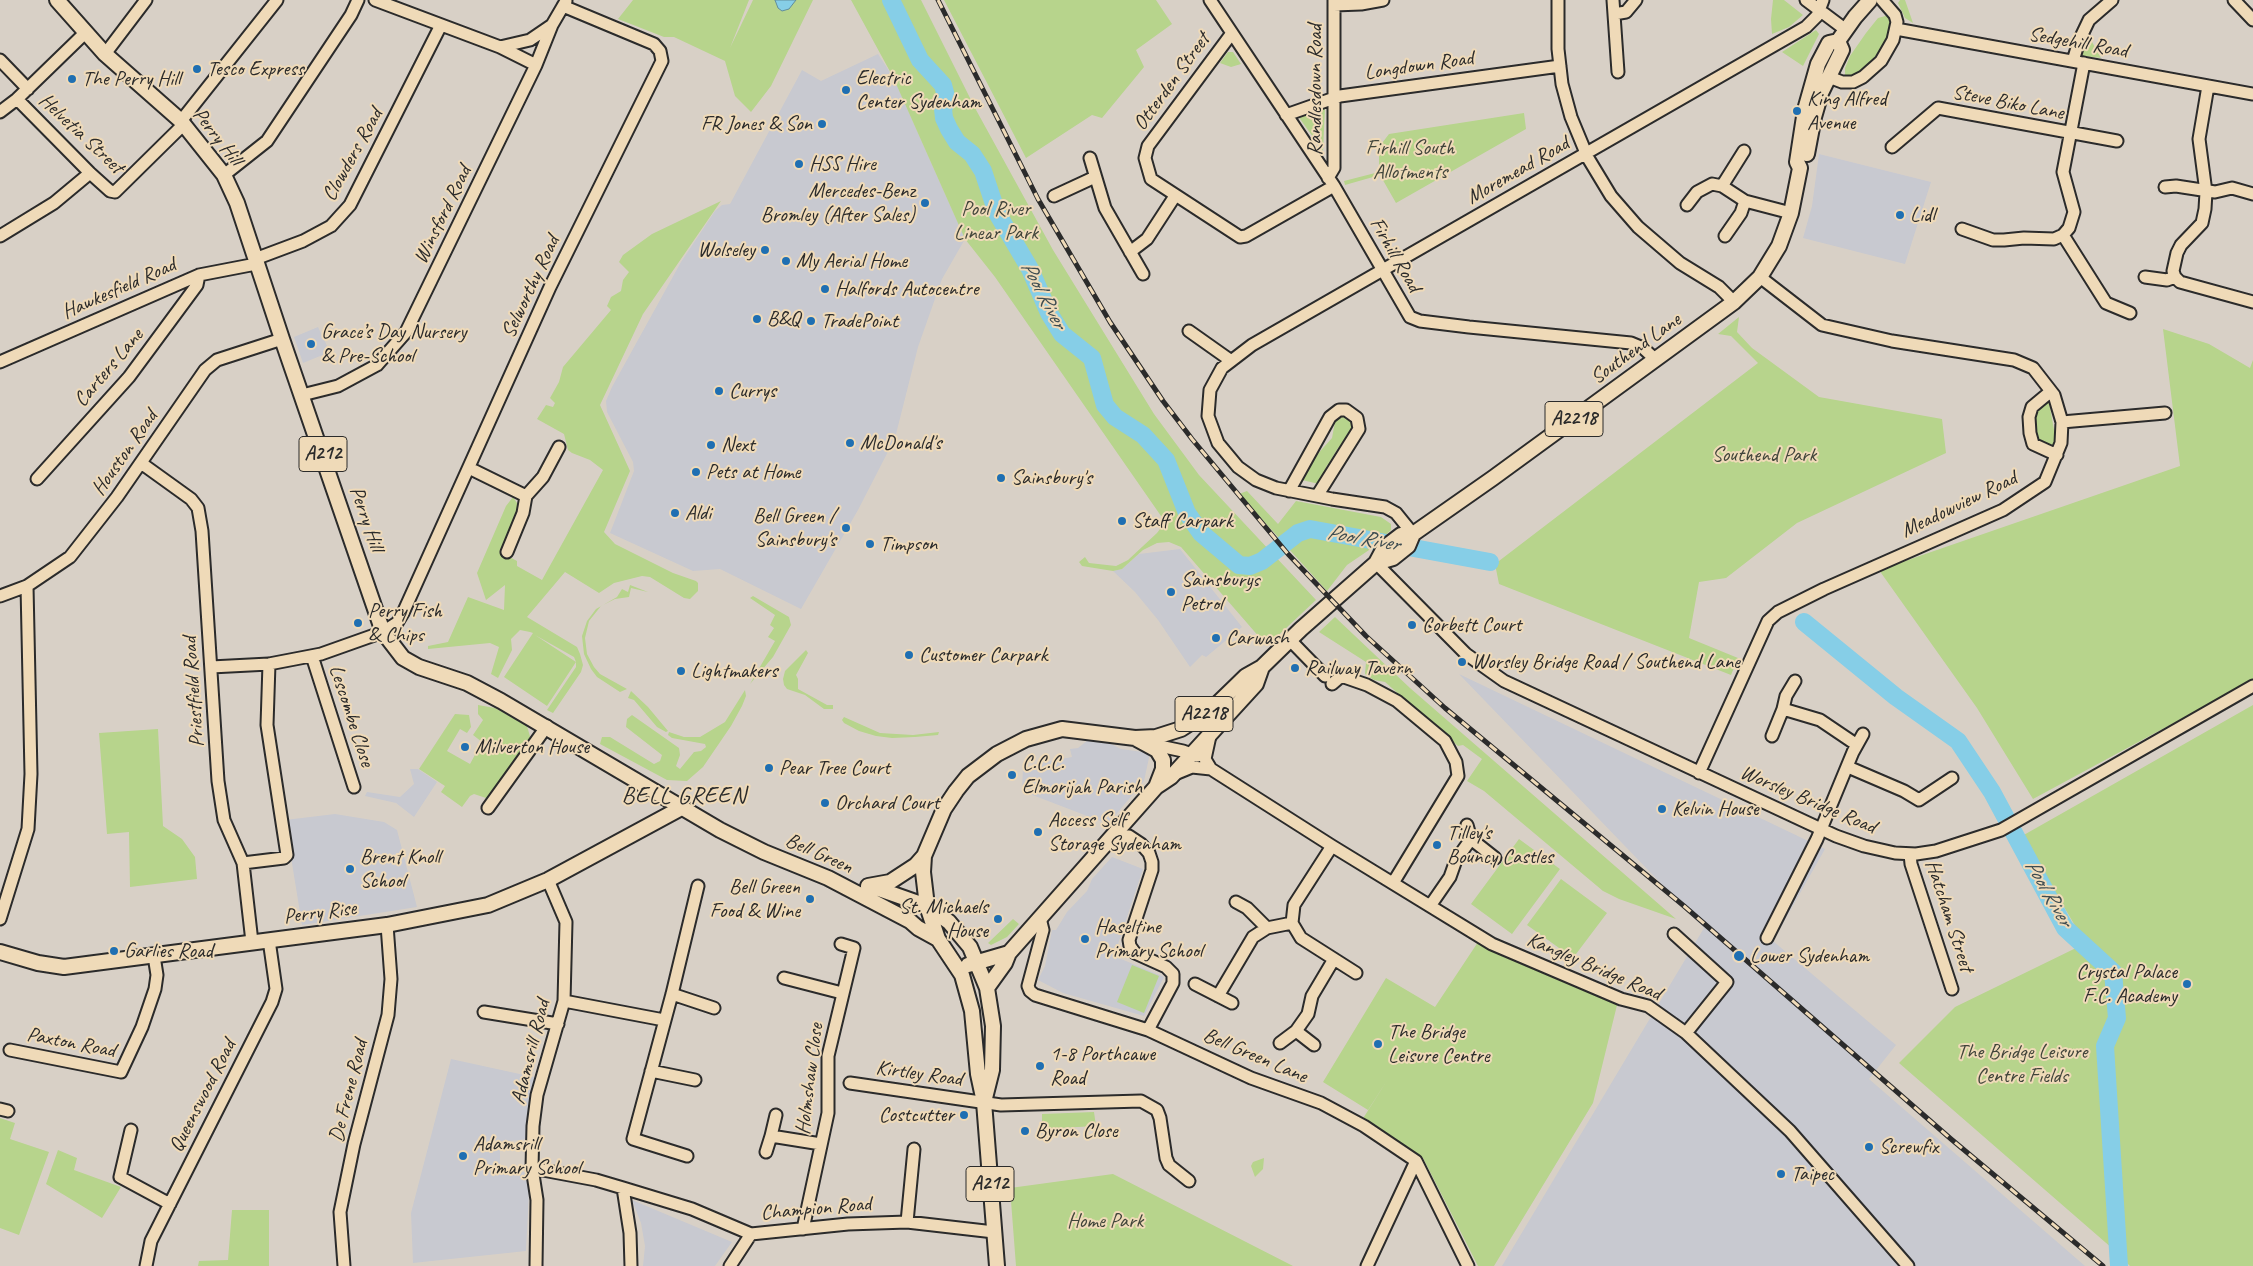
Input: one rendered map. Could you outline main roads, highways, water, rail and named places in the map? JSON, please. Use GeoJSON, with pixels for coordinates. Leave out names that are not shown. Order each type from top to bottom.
{"type":"FeatureCollection","features":[{"type":"Feature","properties":{"kind":"main road","name":"Perry Hill"},"geometry":{"type":"LineString","coordinates":[[57,0],[105,54],[182,123],[224,175],[237,203],[383,632],[403,658],[419,667],[467,683],[547,726],[683,807]]}},
{"type":"Feature","properties":{"kind":"main road","name":"Southend Lane"},"geometry":{"type":"LineString","coordinates":[[868,886],[890,882],[916,865],[924,856],[944,809],[956,791],[982,764],[1011,746],[1039,734],[1062,729],[1135,738],[1156,736],[1181,728],[1212,709],[1246,676],[1262,667],[1376,564],[1384,548],[1407,535],[1734,302],[1760,277],[1779,246],[1791,213],[1800,168],[1797,162],[1800,136],[1812,81],[1829,43],[1842,36],[1870,0]]}},
{"type":"Feature","properties":{"kind":"main road","name":"Southend Lane"},"geometry":{"type":"LineString","coordinates":[[1800,168],[1806,165],[1814,117],[1829,77],[1842,50],[1842,36]]}},
{"type":"Feature","properties":{"kind":"main road","name":"Southend Lane"},"geometry":{"type":"LineString","coordinates":[[1376,564],[1393,558],[1410,544],[1407,535]]}},
{"type":"Feature","properties":{"kind":"main road","name":"Southend Lane"},"geometry":{"type":"LineString","coordinates":[[1156,787],[1171,776],[1203,761],[1210,736],[1220,721],[1256,684],[1262,667]]}},
{"type":"Feature","properties":{"kind":"main road","name":"Southend Lane"},"geometry":{"type":"LineString","coordinates":[[1135,738],[1156,750],[1163,760],[1163,769],[1156,787]]}},
{"type":"Feature","properties":{"kind":"main road","name":"A2218"},"geometry":{"type":"LineString","coordinates":[[987,988],[1009,952],[1111,840],[1156,787]]}},
{"type":"Feature","properties":{"kind":"main road","name":"Bell Green"},"geometry":{"type":"LineString","coordinates":[[683,807],[764,852],[828,878],[910,921],[918,928],[938,939]]}},
{"type":"Feature","properties":{"kind":"main road","name":"Perry Rise"},"geometry":{"type":"LineString","coordinates":[[0,952],[38,963],[64,967],[388,925],[488,905],[548,880],[683,807]]}},
{"type":"Feature","properties":{"kind":"main road","name":"Southend Lane"},"geometry":{"type":"LineString","coordinates":[[924,856],[923,872],[927,906],[938,939]]}},
{"type":"Feature","properties":{"kind":"main road","name":"A212"},"geometry":{"type":"LineString","coordinates":[[828,878],[893,893],[927,906],[938,913],[961,934],[977,963],[987,988],[993,1026],[992,1070],[984,1102]]}},
{"type":"Feature","properties":{"kind":"main road","name":"A212"},"geometry":{"type":"LineString","coordinates":[[938,939],[960,970],[972,1011],[978,1074],[984,1102],[997,1266]]}},
{"type":"Feature","properties":{"kind":"main road","name":"A2218"},"geometry":{"type":"LineString","coordinates":[[960,970],[1009,952]]}},
{"type":"Feature","properties":{"kind":"water"},"geometry":{"type":"Polygon","coordinates":[[[775,0],[796,0],[789,9],[782,11],[778,8],[775,0]]]}},
{"type":"Feature","properties":{"kind":"waterway","name":"Pool River"},"geometry":{"type":"LineString","coordinates":[[891,0],[920,60],[943,85],[947,100],[943,109],[944,118],[949,129],[957,142],[972,154],[983,171],[997,213],[1030,269],[1049,313],[1062,334],[1092,358],[1105,405],[1115,417],[1143,435],[1166,460],[1187,513],[1201,533],[1239,565],[1250,566],[1262,561],[1298,533],[1310,529],[1490,562]]}},
{"type":"Feature","properties":{"kind":"waterway","name":"Pool River"},"geometry":{"type":"LineString","coordinates":[[1804,622],[1896,697],[1958,741],[1992,792],[2065,928],[2113,972],[2117,1018],[2105,1046],[2119,1266]]}},
{"type":"Feature","properties":{"kind":"railway"},"geometry":{"type":"LineString","coordinates":[[938,0],[1038,199],[1110,322],[1163,401],[1192,439],[1288,554],[1366,636],[1445,708],[1684,906],[1951,1139],[2103,1266]]}},
{"type":"Feature","properties":{"kind":"place","name":"Tesco Express"},"geometry":{"type":"Point","coordinates":[197,69]}},
{"type":"Feature","properties":{"kind":"place","name":"The Perry Hill"},"geometry":{"type":"Point","coordinates":[72,79]}},
{"type":"Feature","properties":{"kind":"place","name":"Electric Center Sydenham"},"geometry":{"type":"Point","coordinates":[846,90]}},
{"type":"Feature","properties":{"kind":"place","name":"King Alfred Avenue"},"geometry":{"type":"Point","coordinates":[1797,111]}},
{"type":"Feature","properties":{"kind":"place","name":"FR Jones & Son"},"geometry":{"type":"Point","coordinates":[822,124]}},
{"type":"Feature","properties":{"kind":"place","name":"HSS Hire"},"geometry":{"type":"Point","coordinates":[799,164]}},
{"type":"Feature","properties":{"kind":"place","name":"Mercedes-Benz Bromley (After Sales)"},"geometry":{"type":"Point","coordinates":[925,203]}},
{"type":"Feature","properties":{"kind":"place","name":"Lidl"},"geometry":{"type":"Point","coordinates":[1900,215]}},
{"type":"Feature","properties":{"kind":"place","name":"Wolseley"},"geometry":{"type":"Point","coordinates":[765,250]}},
{"type":"Feature","properties":{"kind":"place","name":"My Aerial Home"},"geometry":{"type":"Point","coordinates":[786,261]}},
{"type":"Feature","properties":{"kind":"place","name":"Halfords Autocentre"},"geometry":{"type":"Point","coordinates":[825,289]}},
{"type":"Feature","properties":{"kind":"place","name":"B&Q"},"geometry":{"type":"Point","coordinates":[757,319]}},
{"type":"Feature","properties":{"kind":"place","name":"TradePoint"},"geometry":{"type":"Point","coordinates":[811,321]}},
{"type":"Feature","properties":{"kind":"place","name":"Grace’s Day Nursery & Pre-School"},"geometry":{"type":"Point","coordinates":[311,344]}},
{"type":"Feature","properties":{"kind":"place","name":"Currys"},"geometry":{"type":"Point","coordinates":[719,391]}},
{"type":"Feature","properties":{"kind":"place","name":"McDonald's"},"geometry":{"type":"Point","coordinates":[850,443]}},
{"type":"Feature","properties":{"kind":"place","name":"Next"},"geometry":{"type":"Point","coordinates":[711,445]}},
{"type":"Feature","properties":{"kind":"place","name":"Pets at Home"},"geometry":{"type":"Point","coordinates":[696,472]}},
{"type":"Feature","properties":{"kind":"place","name":"Sainsbury's"},"geometry":{"type":"Point","coordinates":[1001,478]}},
{"type":"Feature","properties":{"kind":"place","name":"Aldi"},"geometry":{"type":"Point","coordinates":[675,513]}},
{"type":"Feature","properties":{"kind":"place","name":"Staff Carpark"},"geometry":{"type":"Point","coordinates":[1122,521]}},
{"type":"Feature","properties":{"kind":"place","name":"Bell Green / Sainsbury's"},"geometry":{"type":"Point","coordinates":[846,528]}},
{"type":"Feature","properties":{"kind":"place","name":"Timpson"},"geometry":{"type":"Point","coordinates":[870,544]}},
{"type":"Feature","properties":{"kind":"place","name":"Sainsburys Petrol"},"geometry":{"type":"Point","coordinates":[1171,592]}},
{"type":"Feature","properties":{"kind":"place","name":"Perry Fish & Chips"},"geometry":{"type":"Point","coordinates":[358,623]}},
{"type":"Feature","properties":{"kind":"place","name":"Corbett Court"},"geometry":{"type":"Point","coordinates":[1412,625]}},
{"type":"Feature","properties":{"kind":"place","name":"Carwash"},"geometry":{"type":"Point","coordinates":[1216,638]}},
{"type":"Feature","properties":{"kind":"place","name":"Customer Carpark"},"geometry":{"type":"Point","coordinates":[909,655]}},
{"type":"Feature","properties":{"kind":"place","name":"Worsley Bridge Road / Southend Lane"},"geometry":{"type":"Point","coordinates":[1462,662]}},
{"type":"Feature","properties":{"kind":"place","name":"Railway Tavern"},"geometry":{"type":"Point","coordinates":[1295,668]}},
{"type":"Feature","properties":{"kind":"place","name":"Lightmakers"},"geometry":{"type":"Point","coordinates":[681,671]}},
{"type":"Feature","properties":{"kind":"place","name":"Milverton House"},"geometry":{"type":"Point","coordinates":[465,747]}},
{"type":"Feature","properties":{"kind":"place","name":"Pear Tree Court"},"geometry":{"type":"Point","coordinates":[769,768]}},
{"type":"Feature","properties":{"kind":"place","name":"C.C.C. Elmorijah Parish"},"geometry":{"type":"Point","coordinates":[1012,775]}},
{"type":"Feature","properties":{"kind":"place","name":"Orchard Court"},"geometry":{"type":"Point","coordinates":[825,803]}},
{"type":"Feature","properties":{"kind":"place","name":"Kelvin House"},"geometry":{"type":"Point","coordinates":[1662,809]}},
{"type":"Feature","properties":{"kind":"place","name":"Access Self Storage Sydenham"},"geometry":{"type":"Point","coordinates":[1038,832]}},
{"type":"Feature","properties":{"kind":"place","name":"Tilley's Bouncy Castles"},"geometry":{"type":"Point","coordinates":[1437,845]}},
{"type":"Feature","properties":{"kind":"place","name":"Brent Knoll School"},"geometry":{"type":"Point","coordinates":[350,869]}},
{"type":"Feature","properties":{"kind":"place","name":"Bell Green Food & Wine"},"geometry":{"type":"Point","coordinates":[810,899]}},
{"type":"Feature","properties":{"kind":"place","name":"St. Michaels House"},"geometry":{"type":"Point","coordinates":[998,919]}},
{"type":"Feature","properties":{"kind":"place","name":"Haseltine Primary School"},"geometry":{"type":"Point","coordinates":[1085,939]}},
{"type":"Feature","properties":{"kind":"place","name":"Garlies Road"},"geometry":{"type":"Point","coordinates":[114,951]}},
{"type":"Feature","properties":{"kind":"place","name":"Lower Sydenham"},"geometry":{"type":"Point","coordinates":[1739,956]}},
{"type":"Feature","properties":{"kind":"place","name":"Crystal Palace F.C. Academy"},"geometry":{"type":"Point","coordinates":[2187,984]}},
{"type":"Feature","properties":{"kind":"place","name":"The Bridge Leisure Centre"},"geometry":{"type":"Point","coordinates":[1378,1044]}},
{"type":"Feature","properties":{"kind":"place","name":"1-8 Porthcawe Road"},"geometry":{"type":"Point","coordinates":[1040,1066]}},
{"type":"Feature","properties":{"kind":"place","name":"Costcutter"},"geometry":{"type":"Point","coordinates":[964,1115]}},
{"type":"Feature","properties":{"kind":"place","name":"Byron Close"},"geometry":{"type":"Point","coordinates":[1025,1131]}},
{"type":"Feature","properties":{"kind":"place","name":"Screwfix"},"geometry":{"type":"Point","coordinates":[1869,1147]}},
{"type":"Feature","properties":{"kind":"place","name":"Adamsrill Primary School"},"geometry":{"type":"Point","coordinates":[463,1156]}},
{"type":"Feature","properties":{"kind":"place","name":"Taipec"},"geometry":{"type":"Point","coordinates":[1781,1174]}},
{"type":"Feature","properties":{"kind":"district","name":"BELL GREEN"},"geometry":{"type":"Point","coordinates":[684,797]}},
{"type":"Feature","properties":{"kind":"park label","name":"Firhill South Allotments"},"geometry":{"type":"Point","coordinates":[1410,160]}},
{"type":"Feature","properties":{"kind":"park label","name":"Pool River Linear Park"},"geometry":{"type":"Point","coordinates":[996,221]}},
{"type":"Feature","properties":{"kind":"park label","name":"Southend Park"},"geometry":{"type":"Point","coordinates":[1764,455]}},
{"type":"Feature","properties":{"kind":"park label","name":"The Bridge Leisure Centre Fields"},"geometry":{"type":"Point","coordinates":[2022,1064]}},
{"type":"Feature","properties":{"kind":"park label","name":"Home Park"},"geometry":{"type":"Point","coordinates":[1105,1221]}}]}
